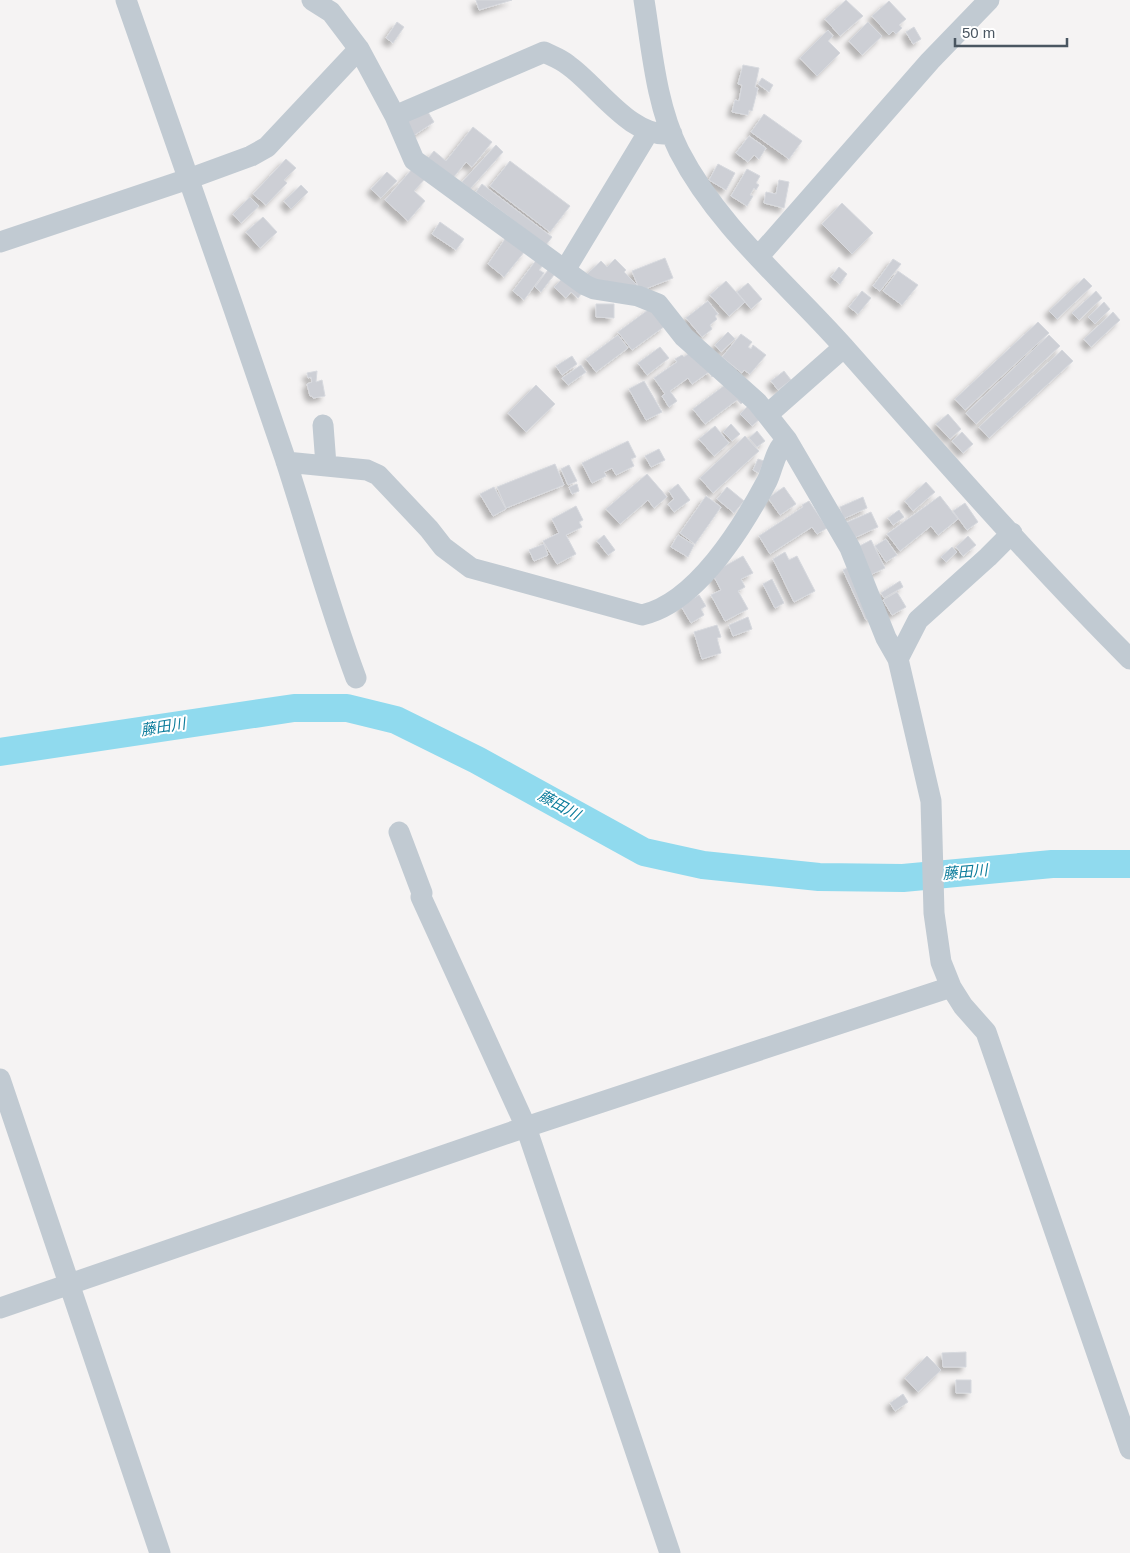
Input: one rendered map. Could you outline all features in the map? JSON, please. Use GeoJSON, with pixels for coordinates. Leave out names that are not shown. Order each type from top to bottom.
{"type":"FeatureCollection","features":[{"type":"Feature","properties":{"kind":"street"},"geometry":{"type":"LineString","coordinates":[[126,0],[191,178],[286,462],[331,611],[356,678]]}},
{"type":"Feature","properties":{"kind":"street"},"geometry":{"type":"LineString","coordinates":[[312,0],[331,12],[359,49],[395,116],[414,160],[594,289],[638,296],[658,304],[684,337],[719,366],[768,414],[787,440],[850,548],[886,638],[898,659],[904,694],[931,801],[934,826],[934,913],[941,962],[963,1006],[986,1032],[1130,1449]]}},
{"type":"Feature","properties":{"kind":"street"},"geometry":{"type":"LineString","coordinates":[[644,0],[657,79],[672,134],[684,161],[712,205],[1130,659]]}},
{"type":"Feature","properties":{"kind":"street"},"geometry":{"type":"LineString","coordinates":[[759,256],[930,61],[989,0]]}},
{"type":"Feature","properties":{"kind":"street"},"geometry":{"type":"LineString","coordinates":[[0,242],[191,178],[251,156],[267,148],[359,49]]}},
{"type":"Feature","properties":{"kind":"street"},"geometry":{"type":"LineString","coordinates":[[395,116],[544,52],[568,65],[629,120],[662,136],[672,134]]}},
{"type":"Feature","properties":{"kind":"street"},"geometry":{"type":"LineString","coordinates":[[565,270],[649,131]]}},
{"type":"Feature","properties":{"kind":"street"},"geometry":{"type":"LineString","coordinates":[[768,414],[844,347]]}},
{"type":"Feature","properties":{"kind":"street"},"geometry":{"type":"LineString","coordinates":[[323,425],[326,465]]}},
{"type":"Feature","properties":{"kind":"street"},"geometry":{"type":"LineString","coordinates":[[286,462],[367,470],[378,475],[429,529],[442,547],[471,568],[642,615],[666,607],[700,578],[717,558],[768,480],[780,449],[787,440]]}},
{"type":"Feature","properties":{"kind":"street"},"geometry":{"type":"LineString","coordinates":[[898,659],[918,620],[1012,533]]}},
{"type":"Feature","properties":{"kind":"street"},"geometry":{"type":"LineString","coordinates":[[399,832],[422,893],[421,897],[526,1127],[670,1553]]}},
{"type":"Feature","properties":{"kind":"street"},"geometry":{"type":"LineString","coordinates":[[0,1308],[526,1127],[952,987]]}},
{"type":"Feature","properties":{"kind":"street"},"geometry":{"type":"LineString","coordinates":[[0,1078],[160,1553]]}},
{"type":"Feature","properties":{"kind":"building"},"geometry":{"type":"Polygon","coordinates":[[[476,0],[512,0],[479,10],[476,0]]]}},
{"type":"Feature","properties":{"kind":"building"},"geometry":{"type":"Polygon","coordinates":[[[846,0],[863,16],[840,36],[825,19],[846,0]]]}},
{"type":"Feature","properties":{"kind":"building"},"geometry":{"type":"Polygon","coordinates":[[[889,1],[906,19],[899,25],[902,28],[896,34],[893,31],[889,35],[872,16],[889,1]]]}},
{"type":"Feature","properties":{"kind":"building"},"geometry":{"type":"Polygon","coordinates":[[[397,22],[404,27],[393,43],[386,38],[397,22]]]}},
{"type":"Feature","properties":{"kind":"building"},"geometry":{"type":"Polygon","coordinates":[[[868,22],[882,36],[862,55],[849,41],[868,22]]]}},
{"type":"Feature","properties":{"kind":"building"},"geometry":{"type":"Polygon","coordinates":[[[914,27],[921,39],[913,44],[906,32],[914,27]]]}},
{"type":"Feature","properties":{"kind":"building"},"geometry":{"type":"Polygon","coordinates":[[[828,30],[833,36],[828,41],[840,53],[817,76],[800,58],[828,30]]]}},
{"type":"Feature","properties":{"kind":"building"},"geometry":{"type":"Polygon","coordinates":[[[743,65],[759,68],[755,87],[758,88],[752,111],[749,110],[748,115],[732,112],[735,100],[739,101],[742,85],[738,84],[743,65]]]}},
{"type":"Feature","properties":{"kind":"building"},"geometry":{"type":"Polygon","coordinates":[[[762,78],[773,85],[769,92],[758,84],[762,78]]]}},
{"type":"Feature","properties":{"kind":"building"},"geometry":{"type":"Polygon","coordinates":[[[425,107],[434,122],[413,136],[404,121],[425,107]]]}},
{"type":"Feature","properties":{"kind":"building"},"geometry":{"type":"Polygon","coordinates":[[[764,114],[802,141],[789,159],[751,132],[764,114]]]}},
{"type":"Feature","properties":{"kind":"building"},"geometry":{"type":"Polygon","coordinates":[[[473,127],[492,142],[472,167],[466,162],[453,178],[428,158],[434,151],[446,161],[473,127]]]}},
{"type":"Feature","properties":{"kind":"building"},"geometry":{"type":"Polygon","coordinates":[[[749,136],[766,148],[759,159],[754,155],[748,162],[736,153],[749,136]]]}},
{"type":"Feature","properties":{"kind":"building"},"geometry":{"type":"Polygon","coordinates":[[[496,145],[503,152],[470,189],[462,182],[496,145]]]}},
{"type":"Feature","properties":{"kind":"building"},"geometry":{"type":"Polygon","coordinates":[[[286,159],[296,168],[284,180],[287,183],[266,205],[253,194],[286,159]]]}},
{"type":"Feature","properties":{"kind":"building"},"geometry":{"type":"Polygon","coordinates":[[[510,161],[570,206],[550,232],[490,186],[510,161]]]}},
{"type":"Feature","properties":{"kind":"building"},"geometry":{"type":"Polygon","coordinates":[[[718,164],[735,173],[726,190],[709,180],[718,164]]]}},
{"type":"Feature","properties":{"kind":"building"},"geometry":{"type":"Polygon","coordinates":[[[413,168],[425,179],[414,191],[425,201],[408,221],[385,200],[413,168]]]}},
{"type":"Feature","properties":{"kind":"building"},"geometry":{"type":"Polygon","coordinates":[[[747,169],[760,176],[756,183],[759,185],[756,190],[754,188],[750,195],[753,196],[747,206],[731,196],[747,169]]]}},
{"type":"Feature","properties":{"kind":"building"},"geometry":{"type":"Polygon","coordinates":[[[387,172],[397,181],[381,198],[371,189],[387,172]]]}},
{"type":"Feature","properties":{"kind":"building"},"geometry":{"type":"Polygon","coordinates":[[[779,180],[789,182],[784,208],[764,203],[766,192],[776,194],[779,180]]]}},
{"type":"Feature","properties":{"kind":"building"},"geometry":{"type":"Polygon","coordinates":[[[482,184],[552,237],[546,245],[476,192],[482,184]]]}},
{"type":"Feature","properties":{"kind":"building"},"geometry":{"type":"Polygon","coordinates":[[[301,185],[308,192],[291,209],[284,201],[301,185]]]}},
{"type":"Feature","properties":{"kind":"building"},"geometry":{"type":"Polygon","coordinates":[[[250,197],[259,206],[241,223],[233,214],[250,197]]]}},
{"type":"Feature","properties":{"kind":"building"},"geometry":{"type":"Polygon","coordinates":[[[842,203],[873,233],[852,254],[822,224],[842,203]]]}},
{"type":"Feature","properties":{"kind":"building"},"geometry":{"type":"Polygon","coordinates":[[[263,217],[277,232],[260,248],[246,232],[263,217]]]}},
{"type":"Feature","properties":{"kind":"building"},"geometry":{"type":"Polygon","coordinates":[[[440,222],[464,239],[456,250],[432,234],[440,222]]]}},
{"type":"Feature","properties":{"kind":"building"},"geometry":{"type":"Polygon","coordinates":[[[507,236],[525,251],[504,277],[488,264],[507,236]]]}},
{"type":"Feature","properties":{"kind":"building"},"geometry":{"type":"Polygon","coordinates":[[[665,258],[673,278],[640,291],[632,271],[665,258]]]}},
{"type":"Feature","properties":{"kind":"building"},"geometry":{"type":"Polygon","coordinates":[[[537,259],[544,264],[539,270],[544,273],[524,300],[513,291],[537,259]]]}},
{"type":"Feature","properties":{"kind":"building"},"geometry":{"type":"Polygon","coordinates":[[[615,259],[626,270],[624,272],[638,286],[604,291],[587,274],[601,261],[607,267],[615,259]]]}},
{"type":"Feature","properties":{"kind":"building"},"geometry":{"type":"Polygon","coordinates":[[[893,259],[901,264],[880,291],[873,286],[893,259]]]}},
{"type":"Feature","properties":{"kind":"building"},"geometry":{"type":"Polygon","coordinates":[[[839,267],[847,274],[840,284],[831,277],[839,267]]]}},
{"type":"Feature","properties":{"kind":"building"},"geometry":{"type":"Polygon","coordinates":[[[548,270],[554,275],[541,292],[535,287],[548,270]]]}},
{"type":"Feature","properties":{"kind":"building"},"geometry":{"type":"Polygon","coordinates":[[[898,271],[918,285],[902,305],[883,291],[898,271]]]}},
{"type":"Feature","properties":{"kind":"building"},"geometry":{"type":"Polygon","coordinates":[[[564,277],[582,293],[578,298],[571,292],[566,298],[554,287],[564,277]]]}},
{"type":"Feature","properties":{"kind":"building"},"geometry":{"type":"Polygon","coordinates":[[[1084,278],[1092,286],[1057,319],[1049,311],[1084,278]]]}},
{"type":"Feature","properties":{"kind":"building"},"geometry":{"type":"Polygon","coordinates":[[[726,281],[745,302],[729,316],[710,295],[726,281]]]}},
{"type":"Feature","properties":{"kind":"building"},"geometry":{"type":"Polygon","coordinates":[[[748,283],[762,299],[751,309],[737,292],[748,283]]]}},
{"type":"Feature","properties":{"kind":"building"},"geometry":{"type":"Polygon","coordinates":[[[862,291],[871,298],[858,314],[849,307],[862,291]]]}},
{"type":"Feature","properties":{"kind":"building"},"geometry":{"type":"Polygon","coordinates":[[[1096,291],[1102,298],[1079,320],[1072,313],[1096,291]]]}},
{"type":"Feature","properties":{"kind":"building"},"geometry":{"type":"Polygon","coordinates":[[[708,301],[718,314],[715,316],[717,319],[710,325],[712,329],[702,337],[686,318],[708,301]]]}},
{"type":"Feature","properties":{"kind":"building"},"geometry":{"type":"Polygon","coordinates":[[[1104,302],[1110,309],[1095,324],[1088,317],[1104,302]]]}},
{"type":"Feature","properties":{"kind":"building"},"geometry":{"type":"Polygon","coordinates":[[[596,304],[614,304],[614,318],[596,317],[596,304]]]}},
{"type":"Feature","properties":{"kind":"building"},"geometry":{"type":"Polygon","coordinates":[[[652,307],[665,326],[632,350],[618,332],[652,307]]]}},
{"type":"Feature","properties":{"kind":"building"},"geometry":{"type":"Polygon","coordinates":[[[1113,312],[1120,320],[1091,347],[1084,339],[1113,312]]]}},
{"type":"Feature","properties":{"kind":"building"},"geometry":{"type":"Polygon","coordinates":[[[1038,322],[1049,333],[965,410],[955,399],[1038,322]]]}},
{"type":"Feature","properties":{"kind":"building"},"geometry":{"type":"Polygon","coordinates":[[[728,332],[735,339],[721,352],[715,345],[728,332]]]}},
{"type":"Feature","properties":{"kind":"building"},"geometry":{"type":"Polygon","coordinates":[[[741,334],[752,342],[748,347],[751,349],[753,345],[766,355],[750,374],[744,370],[742,373],[722,357],[741,334]]]}},
{"type":"Feature","properties":{"kind":"building"},"geometry":{"type":"Polygon","coordinates":[[[618,335],[628,348],[596,372],[586,359],[618,335]]]}},
{"type":"Feature","properties":{"kind":"building"},"geometry":{"type":"Polygon","coordinates":[[[1049,335],[1060,346],[976,424],[966,413],[1049,335]]]}},
{"type":"Feature","properties":{"kind":"building"},"geometry":{"type":"Polygon","coordinates":[[[660,347],[669,358],[647,375],[638,363],[660,347]]]}},
{"type":"Feature","properties":{"kind":"building"},"geometry":{"type":"Polygon","coordinates":[[[696,348],[715,375],[712,377],[709,372],[692,384],[688,378],[670,391],[677,401],[669,407],[662,396],[665,394],[654,378],[677,362],[675,359],[682,355],[684,357],[696,348]]]}},
{"type":"Feature","properties":{"kind":"building"},"geometry":{"type":"Polygon","coordinates":[[[1062,350],[1073,361],[989,438],[979,427],[1062,350]]]}},
{"type":"Feature","properties":{"kind":"building"},"geometry":{"type":"Polygon","coordinates":[[[572,356],[577,364],[562,375],[556,366],[572,356]]]}},
{"type":"Feature","properties":{"kind":"building"},"geometry":{"type":"Polygon","coordinates":[[[581,365],[586,372],[568,385],[562,378],[581,365]]]}},
{"type":"Feature","properties":{"kind":"building"},"geometry":{"type":"Polygon","coordinates":[[[317,371],[316,382],[322,380],[325,396],[313,398],[310,396],[307,384],[312,382],[311,377],[308,378],[307,373],[317,371]]]}},
{"type":"Feature","properties":{"kind":"building"},"geometry":{"type":"Polygon","coordinates":[[[784,371],[791,380],[778,390],[771,381],[784,371]]]}},
{"type":"Feature","properties":{"kind":"building"},"geometry":{"type":"Polygon","coordinates":[[[644,381],[662,412],[646,420],[629,389],[644,381]]]}},
{"type":"Feature","properties":{"kind":"building"},"geometry":{"type":"Polygon","coordinates":[[[729,382],[743,402],[741,404],[737,400],[705,424],[693,409],[729,382]]]}},
{"type":"Feature","properties":{"kind":"building"},"geometry":{"type":"Polygon","coordinates":[[[536,385],[555,404],[526,432],[508,413],[536,385]]]}},
{"type":"Feature","properties":{"kind":"building"},"geometry":{"type":"Polygon","coordinates":[[[749,405],[761,418],[752,426],[740,414],[749,405]]]}},
{"type":"Feature","properties":{"kind":"building"},"geometry":{"type":"Polygon","coordinates":[[[948,414],[961,429],[950,439],[936,424],[948,414]]]}},
{"type":"Feature","properties":{"kind":"building"},"geometry":{"type":"Polygon","coordinates":[[[731,424],[740,434],[732,441],[723,432],[731,424]]]}},
{"type":"Feature","properties":{"kind":"building"},"geometry":{"type":"Polygon","coordinates":[[[715,426],[729,443],[714,456],[699,439],[715,426]]]}},
{"type":"Feature","properties":{"kind":"building"},"geometry":{"type":"Polygon","coordinates":[[[757,431],[765,441],[757,447],[749,438],[757,431]]]}},
{"type":"Feature","properties":{"kind":"building"},"geometry":{"type":"Polygon","coordinates":[[[962,432],[973,444],[963,453],[952,441],[962,432]]]}},
{"type":"Feature","properties":{"kind":"building"},"geometry":{"type":"Polygon","coordinates":[[[745,436],[759,451],[713,493],[700,478],[745,436]]]}},
{"type":"Feature","properties":{"kind":"building"},"geometry":{"type":"Polygon","coordinates":[[[628,441],[636,457],[631,459],[634,466],[616,475],[612,468],[604,472],[606,476],[592,483],[582,463],[628,441]]]}},
{"type":"Feature","properties":{"kind":"building"},"geometry":{"type":"Polygon","coordinates":[[[659,449],[665,460],[651,467],[645,456],[659,449]]]}},
{"type":"Feature","properties":{"kind":"building"},"geometry":{"type":"Polygon","coordinates":[[[758,459],[764,461],[759,473],[753,470],[758,459]]]}},
{"type":"Feature","properties":{"kind":"building"},"geometry":{"type":"Polygon","coordinates":[[[555,464],[564,485],[506,508],[497,487],[555,464]]]}},
{"type":"Feature","properties":{"kind":"building"},"geometry":{"type":"Polygon","coordinates":[[[569,465],[577,481],[568,485],[561,469],[569,465]]]}},
{"type":"Feature","properties":{"kind":"building"},"geometry":{"type":"Polygon","coordinates":[[[647,474],[667,497],[654,508],[648,500],[620,524],[606,509],[647,474]]]}},
{"type":"Feature","properties":{"kind":"building"},"geometry":{"type":"Polygon","coordinates":[[[926,482],[935,492],[913,511],[905,501],[926,482]]]}},
{"type":"Feature","properties":{"kind":"building"},"geometry":{"type":"Polygon","coordinates":[[[577,484],[579,491],[572,494],[569,487],[577,484]]]}},
{"type":"Feature","properties":{"kind":"building"},"geometry":{"type":"Polygon","coordinates":[[[678,484],[690,500],[674,512],[668,504],[674,499],[669,491],[678,484]]]}},
{"type":"Feature","properties":{"kind":"building"},"geometry":{"type":"Polygon","coordinates":[[[494,487],[506,509],[493,516],[480,494],[494,487]]]}},
{"type":"Feature","properties":{"kind":"building"},"geometry":{"type":"Polygon","coordinates":[[[727,487],[744,501],[734,513],[717,499],[727,487]]]}},
{"type":"Feature","properties":{"kind":"building"},"geometry":{"type":"Polygon","coordinates":[[[784,487],[796,504],[780,515],[768,498],[784,487]]]}},
{"type":"Feature","properties":{"kind":"building"},"geometry":{"type":"Polygon","coordinates":[[[706,496],[721,507],[695,544],[680,533],[706,496]]]}},
{"type":"Feature","properties":{"kind":"building"},"geometry":{"type":"Polygon","coordinates":[[[940,496],[958,519],[938,535],[931,526],[900,551],[887,534],[940,496]]]}},
{"type":"Feature","properties":{"kind":"building"},"geometry":{"type":"Polygon","coordinates":[[[863,497],[867,508],[843,519],[840,507],[863,497]]]}},
{"type":"Feature","properties":{"kind":"building"},"geometry":{"type":"Polygon","coordinates":[[[809,501],[827,528],[817,534],[812,527],[770,554],[759,536],[809,501]]]}},
{"type":"Feature","properties":{"kind":"building"},"geometry":{"type":"Polygon","coordinates":[[[965,503],[978,522],[967,530],[953,511],[965,503]]]}},
{"type":"Feature","properties":{"kind":"building"},"geometry":{"type":"Polygon","coordinates":[[[576,506],[583,520],[579,522],[582,527],[566,535],[576,554],[557,564],[543,541],[559,533],[552,519],[576,506]]]}},
{"type":"Feature","properties":{"kind":"building"},"geometry":{"type":"Polygon","coordinates":[[[899,510],[904,517],[893,525],[888,518],[899,510]]]}},
{"type":"Feature","properties":{"kind":"building"},"geometry":{"type":"Polygon","coordinates":[[[871,512],[878,527],[852,539],[845,523],[871,512]]]}},
{"type":"Feature","properties":{"kind":"building"},"geometry":{"type":"Polygon","coordinates":[[[604,535],[615,550],[608,555],[597,541],[604,535]]]}},
{"type":"Feature","properties":{"kind":"building"},"geometry":{"type":"Polygon","coordinates":[[[678,535],[694,545],[688,557],[671,547],[678,535]]]}},
{"type":"Feature","properties":{"kind":"building"},"geometry":{"type":"Polygon","coordinates":[[[968,536],[976,545],[963,556],[956,547],[968,536]]]}},
{"type":"Feature","properties":{"kind":"building"},"geometry":{"type":"Polygon","coordinates":[[[886,539],[897,555],[886,562],[875,546],[886,539]]]}},
{"type":"Feature","properties":{"kind":"building"},"geometry":{"type":"Polygon","coordinates":[[[871,540],[885,568],[866,577],[852,550],[871,540]]]}},
{"type":"Feature","properties":{"kind":"building"},"geometry":{"type":"Polygon","coordinates":[[[544,544],[548,555],[534,561],[529,550],[544,544]]]}},
{"type":"Feature","properties":{"kind":"building"},"geometry":{"type":"Polygon","coordinates":[[[952,547],[957,552],[946,562],[941,557],[952,547]]]}},
{"type":"Feature","properties":{"kind":"building"},"geometry":{"type":"Polygon","coordinates":[[[785,552],[789,560],[797,556],[815,591],[794,602],[773,559],[785,552]]]}},
{"type":"Feature","properties":{"kind":"building"},"geometry":{"type":"Polygon","coordinates":[[[743,556],[753,573],[741,579],[745,587],[738,591],[748,609],[725,621],[711,595],[721,590],[712,573],[743,556]]]}},
{"type":"Feature","properties":{"kind":"building"},"geometry":{"type":"Polygon","coordinates":[[[851,566],[873,616],[866,620],[843,570],[851,566]]]}},
{"type":"Feature","properties":{"kind":"building"},"geometry":{"type":"Polygon","coordinates":[[[772,579],[784,603],[775,608],[763,584],[772,579]]]}},
{"type":"Feature","properties":{"kind":"building"},"geometry":{"type":"Polygon","coordinates":[[[900,581],[903,587],[884,598],[881,593],[900,581]]]}},
{"type":"Feature","properties":{"kind":"building"},"geometry":{"type":"Polygon","coordinates":[[[897,592],[906,607],[892,615],[883,600],[897,592]]]}},
{"type":"Feature","properties":{"kind":"building"},"geometry":{"type":"Polygon","coordinates":[[[699,595],[706,606],[701,609],[704,615],[691,623],[681,606],[699,595]]]}},
{"type":"Feature","properties":{"kind":"building"},"geometry":{"type":"Polygon","coordinates":[[[748,617],[752,629],[733,636],[729,625],[748,617]]]}},
{"type":"Feature","properties":{"kind":"building"},"geometry":{"type":"Polygon","coordinates":[[[717,625],[721,637],[717,638],[721,653],[702,659],[694,632],[717,625]]]}},
{"type":"Feature","properties":{"kind":"building"},"geometry":{"type":"Polygon","coordinates":[[[966,1352],[966,1367],[943,1367],[942,1353],[966,1352]]]}},
{"type":"Feature","properties":{"kind":"building"},"geometry":{"type":"Polygon","coordinates":[[[927,1356],[941,1370],[918,1392],[905,1378],[927,1356]]]}},
{"type":"Feature","properties":{"kind":"building"},"geometry":{"type":"Polygon","coordinates":[[[956,1380],[971,1380],[971,1393],[956,1393],[956,1380]]]}},
{"type":"Feature","properties":{"kind":"building"},"geometry":{"type":"Polygon","coordinates":[[[903,1394],[908,1402],[895,1411],[890,1403],[903,1394]]]}},
{"type":"Feature","properties":{"kind":"waterway","name":"藤田川"},"geometry":{"type":"LineString","coordinates":[[0,752],[294,708],[347,708],[396,720],[477,760],[644,852],[703,865],[819,877],[903,878],[1052,864],[1130,864]]}}]}
